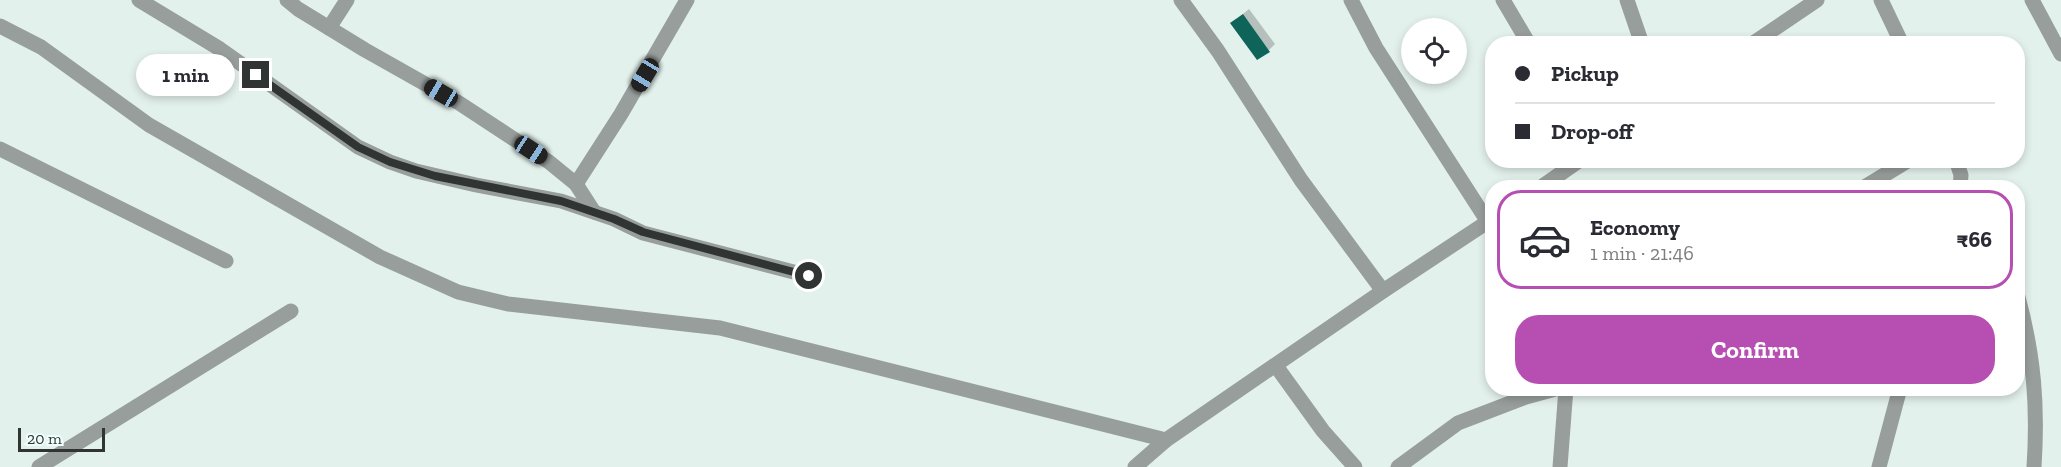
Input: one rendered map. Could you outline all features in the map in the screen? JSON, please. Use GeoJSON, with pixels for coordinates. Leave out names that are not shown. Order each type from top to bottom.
{"type":"FeatureCollection","features":[{"type":"Feature","properties":{"kind":"street"},"geometry":{"type":"LineString","coordinates":[[139,0],[220,49],[358,147],[390,162],[416,171],[561,201],[643,232],[809,276]]}},
{"type":"Feature","properties":{"kind":"street"},"geometry":{"type":"LineString","coordinates":[[287,0],[329,28],[459,104],[549,162],[576,184],[594,212]]}},
{"type":"Feature","properties":{"kind":"street"},"geometry":{"type":"LineString","coordinates":[[329,28],[347,0]]}},
{"type":"Feature","properties":{"kind":"street"},"geometry":{"type":"LineString","coordinates":[[576,184],[621,114],[687,0]]}},
{"type":"Feature","properties":{"kind":"street"},"geometry":{"type":"LineString","coordinates":[[1181,0],[1218,51],[1302,180],[1383,291]]}},
{"type":"Feature","properties":{"kind":"street"},"geometry":{"type":"LineString","coordinates":[[1351,0],[1376,48],[1485,213]]}},
{"type":"Feature","properties":{"kind":"street"},"geometry":{"type":"LineString","coordinates":[[1503,0],[1524,36]]}},
{"type":"Feature","properties":{"kind":"street"},"geometry":{"type":"LineString","coordinates":[[1627,0],[1639,36]]}},
{"type":"Feature","properties":{"kind":"street"},"geometry":{"type":"LineString","coordinates":[[1764,36],[1817,0]]}},
{"type":"Feature","properties":{"kind":"street"},"geometry":{"type":"LineString","coordinates":[[1881,0],[1898,36]]}},
{"type":"Feature","properties":{"kind":"street"},"geometry":{"type":"LineString","coordinates":[[2032,0],[2061,54]]}},
{"type":"Feature","properties":{"kind":"street"},"geometry":{"type":"LineString","coordinates":[[0,26],[41,47],[149,125],[380,256],[458,292],[508,304],[720,328],[1167,440]]}},
{"type":"Feature","properties":{"kind":"street"},"geometry":{"type":"LineString","coordinates":[[0,149],[226,261]]}},
{"type":"Feature","properties":{"kind":"street"},"geometry":{"type":"LineString","coordinates":[[1551,180],[1569,168]]}},
{"type":"Feature","properties":{"kind":"street"},"geometry":{"type":"LineString","coordinates":[[1876,180],[1896,168]]}},
{"type":"Feature","properties":{"kind":"street"},"geometry":{"type":"LineString","coordinates":[[1135,467],[1167,440],[1383,291],[1485,224]]}},
{"type":"Feature","properties":{"kind":"street"},"geometry":{"type":"LineString","coordinates":[[39,467],[291,311]]}},
{"type":"Feature","properties":{"kind":"street"},"geometry":{"type":"LineString","coordinates":[[2025,329],[2036,395],[2034,467]]}},
{"type":"Feature","properties":{"kind":"street"},"geometry":{"type":"LineString","coordinates":[[1276,366],[1323,431],[1355,467]]}},
{"type":"Feature","properties":{"kind":"street"},"geometry":{"type":"LineString","coordinates":[[1398,467],[1458,423],[1530,396]]}},
{"type":"Feature","properties":{"kind":"street"},"geometry":{"type":"LineString","coordinates":[[1560,467],[1565,396]]}},
{"type":"Feature","properties":{"kind":"street"},"geometry":{"type":"LineString","coordinates":[[1879,467],[1898,396]]}},
{"type":"Feature","properties":{"kind":"building"},"geometry":{"type":"Polygon","coordinates":[[[1243,14],[1270,52],[1257,60],[1230,23],[1243,14]]]}},
{"type":"Feature","properties":{"kind":"route"},"geometry":{"type":"LineString","coordinates":[[256,75],[358,147],[390,162],[435,176],[561,201],[614,219],[643,232],[696,248],[809,276]]}}]}
